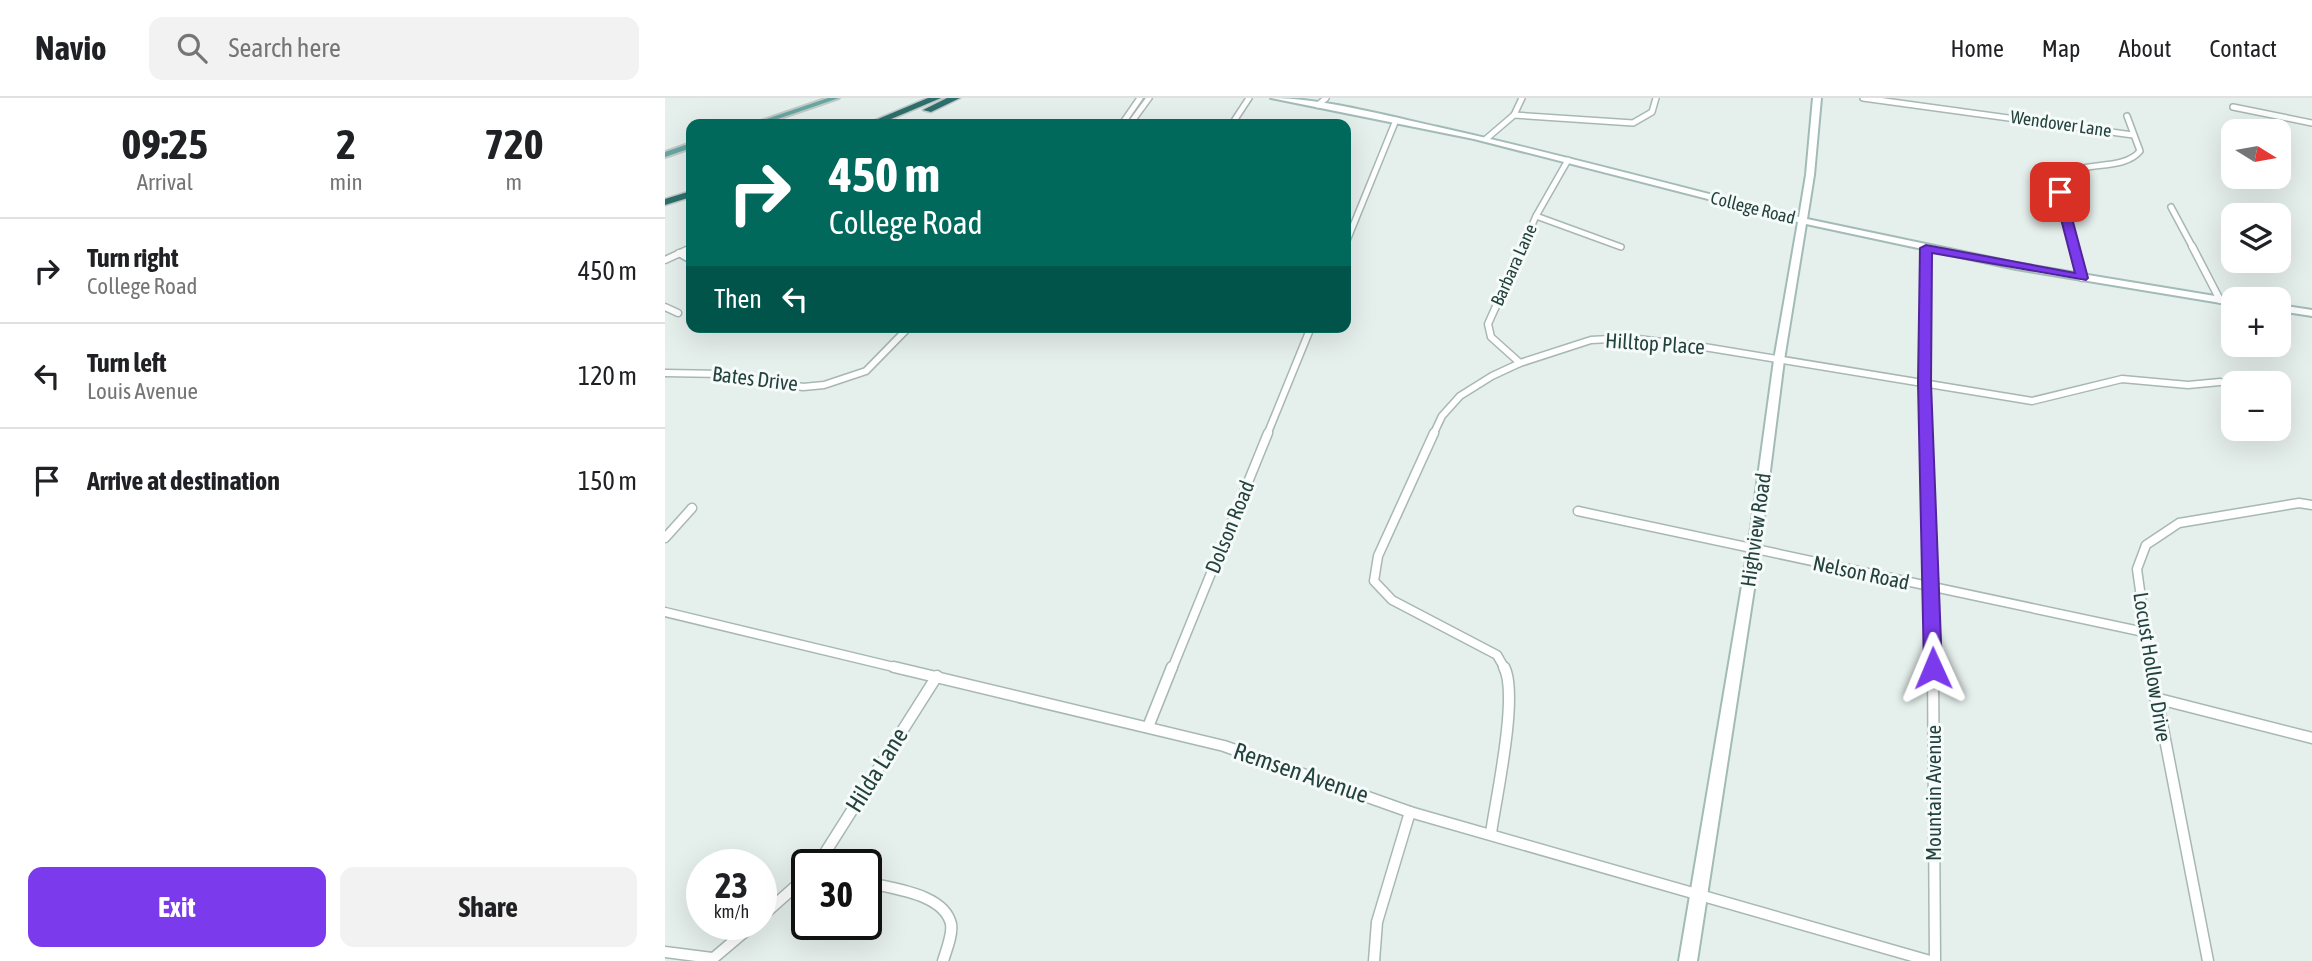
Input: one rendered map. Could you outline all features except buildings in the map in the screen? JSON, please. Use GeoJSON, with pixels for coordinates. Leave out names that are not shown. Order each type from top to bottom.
{"type":"FeatureCollection","features":[{"type":"Feature","properties":{"kind":"highway"},"geometry":{"type":"LineString","coordinates":[[884,119],[936,98]]}},
{"type":"Feature","properties":{"kind":"highway"},"geometry":{"type":"LineString","coordinates":[[905,119],[955,98]]}},
{"type":"Feature","properties":{"kind":"highway"},"geometry":{"type":"LineString","coordinates":[[665,193],[686,187]]}},
{"type":"Feature","properties":{"kind":"highway"},"geometry":{"type":"LineString","coordinates":[[665,202],[686,196]]}},
{"type":"Feature","properties":{"kind":"main road"},"geometry":{"type":"LineString","coordinates":[[771,119],[835,98]]}},
{"type":"Feature","properties":{"kind":"main road"},"geometry":{"type":"LineString","coordinates":[[665,155],[686,147]]}},
{"type":"Feature","properties":{"kind":"street"},"geometry":{"type":"LineString","coordinates":[[1125,119],[1140,98]]}},
{"type":"Feature","properties":{"kind":"street"},"geometry":{"type":"LineString","coordinates":[[1134,119],[1149,98]]}},
{"type":"Feature","properties":{"kind":"street"},"geometry":{"type":"LineString","coordinates":[[1235,119],[1249,98]]}},
{"type":"Feature","properties":{"kind":"street","name":"College Road"},"geometry":{"type":"LineString","coordinates":[[1275,98],[1486,139],[1803,220],[1926,248],[2082,278],[2220,300]]}},
{"type":"Feature","properties":{"kind":"street"},"geometry":{"type":"LineString","coordinates":[[1318,105],[1326,98]]}},
{"type":"Feature","properties":{"kind":"street"},"geometry":{"type":"LineString","coordinates":[[1486,139],[1514,115],[1522,98]]}},
{"type":"Feature","properties":{"kind":"street"},"geometry":{"type":"LineString","coordinates":[[1514,115],[1633,123],[1652,112],[1656,98]]}},
{"type":"Feature","properties":{"kind":"street","name":"Highview Road"},"geometry":{"type":"LineString","coordinates":[[1688,961],[1754,550],[1779,360],[1803,220],[1817,98]]}},
{"type":"Feature","properties":{"kind":"street","name":"Wendover Lane"},"geometry":{"type":"LineString","coordinates":[[1863,98],[2133,135]]}},
{"type":"Feature","properties":{"kind":"street"},"geometry":{"type":"LineString","coordinates":[[2233,107],[2283,119],[2312,122]]}},
{"type":"Feature","properties":{"kind":"street"},"geometry":{"type":"LineString","coordinates":[[2082,278],[2060,192],[2060,181],[2078,168],[2133,160],[2140,151],[2127,117]]}},
{"type":"Feature","properties":{"kind":"street"},"geometry":{"type":"LineString","coordinates":[[1351,231],[1396,120]]}},
{"type":"Feature","properties":{"kind":"street","name":"Barbara Lane"},"geometry":{"type":"LineString","coordinates":[[1520,363],[1491,337],[1487,324],[1536,216],[1568,160]]}},
{"type":"Feature","properties":{"kind":"street"},"geometry":{"type":"LineString","coordinates":[[2171,207],[2220,300]]}},
{"type":"Feature","properties":{"kind":"street"},"geometry":{"type":"LineString","coordinates":[[1536,216],[1621,247]]}},
{"type":"Feature","properties":{"kind":"street","name":"Mountain Avenue"},"geometry":{"type":"LineString","coordinates":[[1926,248],[1924,383],[1933,588],[1933,961]]}},
{"type":"Feature","properties":{"kind":"street"},"geometry":{"type":"LineString","coordinates":[[665,260],[686,250]]}},
{"type":"Feature","properties":{"kind":"street"},"geometry":{"type":"LineString","coordinates":[[679,253],[686,257]]}},
{"type":"Feature","properties":{"kind":"street"},"geometry":{"type":"LineString","coordinates":[[665,307],[678,313]]}},
{"type":"Feature","properties":{"kind":"street"},"geometry":{"type":"LineString","coordinates":[[2291,310],[2312,313]]}},
{"type":"Feature","properties":{"kind":"street","name":"Bates Drive"},"geometry":{"type":"LineString","coordinates":[[665,373],[723,373],[803,387],[824,386],[866,371],[903,333]]}},
{"type":"Feature","properties":{"kind":"street","name":"Dolson Road"},"geometry":{"type":"LineString","coordinates":[[1148,727],[1309,333]]}},
{"type":"Feature","properties":{"kind":"street","name":"Hilltop Place"},"geometry":{"type":"LineString","coordinates":[[1491,833],[1510,701],[1509,676],[1497,655],[1392,600],[1374,581],[1378,556],[1442,416],[1461,396],[1492,376],[1520,363],[1591,340],[1629,338],[1704,347],[2032,401],[2122,379],[2188,385],[2220,382]]}},
{"type":"Feature","properties":{"kind":"street","name":"Locust Hollow Drive"},"geometry":{"type":"LineString","coordinates":[[2208,961],[2155,698],[2137,569],[2146,545],[2179,523],[2299,503],[2312,505]]}},
{"type":"Feature","properties":{"kind":"street"},"geometry":{"type":"LineString","coordinates":[[665,538],[692,508]]}},
{"type":"Feature","properties":{"kind":"street","name":"Nelson Road"},"geometry":{"type":"LineString","coordinates":[[1579,511],[2144,632]]}},
{"type":"Feature","properties":{"kind":"street","name":"Remsen Avenue"},"geometry":{"type":"LineString","coordinates":[[665,612],[1224,746],[1411,812],[1699,892],[1933,961]]}},
{"type":"Feature","properties":{"kind":"street","name":"Hilda Lane"},"geometry":{"type":"LineString","coordinates":[[827,849],[937,676]]}},
{"type":"Feature","properties":{"kind":"street"},"geometry":{"type":"LineString","coordinates":[[2155,698],[2312,738]]}},
{"type":"Feature","properties":{"kind":"street"},"geometry":{"type":"LineString","coordinates":[[1374,961],[1377,922],[1411,812]]}},
{"type":"Feature","properties":{"kind":"street"},"geometry":{"type":"LineString","coordinates":[[882,886],[924,898],[945,909],[952,926],[943,961]]}},
{"type":"Feature","properties":{"kind":"street"},"geometry":{"type":"LineString","coordinates":[[777,903],[791,890]]}},
{"type":"Feature","properties":{"kind":"street"},"geometry":{"type":"LineString","coordinates":[[665,952],[711,960],[735,940]]}},
{"type":"Feature","properties":{"kind":"route"},"geometry":{"type":"LineString","coordinates":[[1933,668],[1933,588],[1924,383],[1926,248],[2082,278],[2060,192]]}}]}
